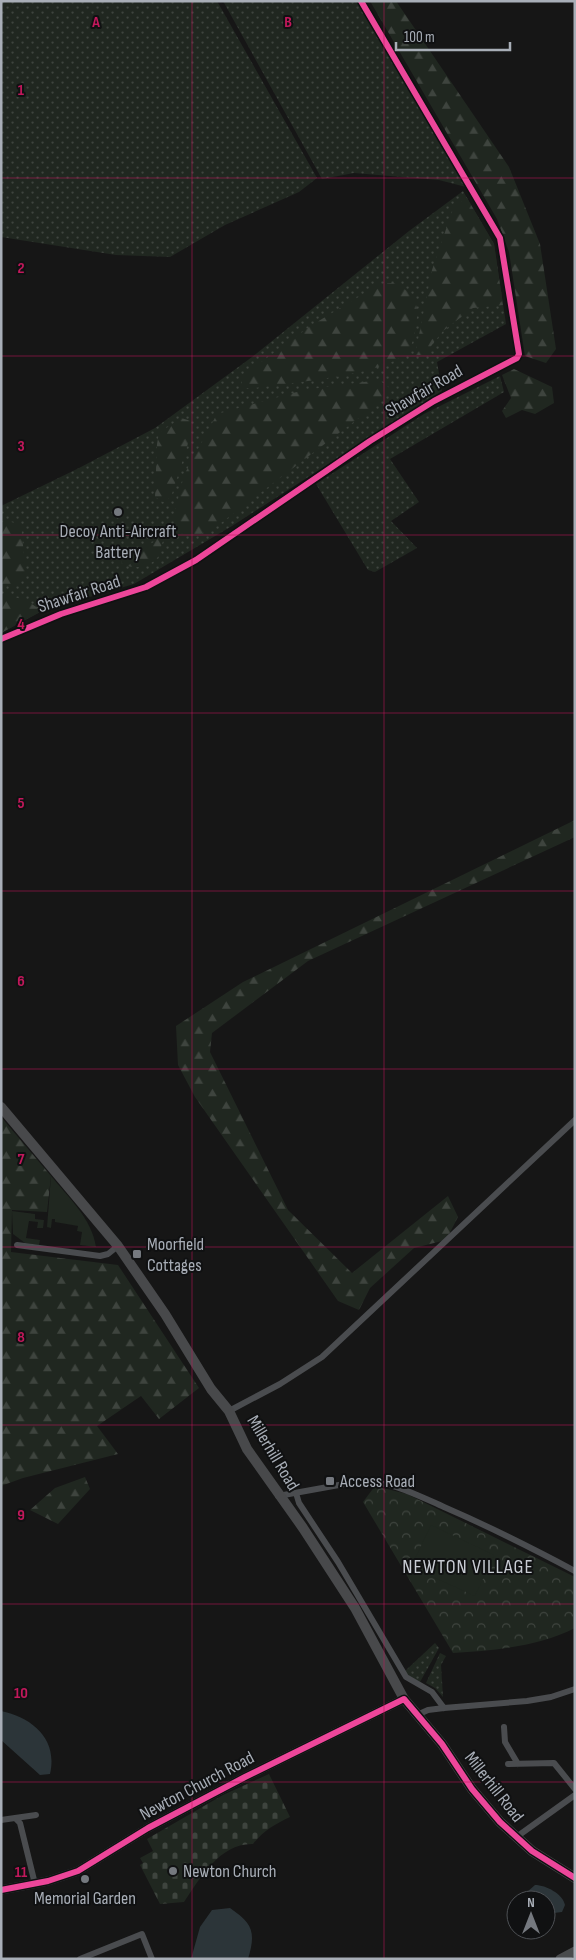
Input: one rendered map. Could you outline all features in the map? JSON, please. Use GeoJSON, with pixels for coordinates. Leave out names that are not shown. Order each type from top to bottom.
{"type":"FeatureCollection","features":[{"type":"Feature","properties":{"kind":"main road","name":"Millerhill Road"},"geometry":{"type":"LineString","coordinates":[[1,1107],[118,1246],[165,1314],[211,1389],[229,1411],[247,1449],[278,1496],[303,1528],[355,1608],[404,1700],[442,1744],[472,1789],[515,1838],[575,1878]]}},
{"type":"Feature","properties":{"kind":"street","name":"Shawfair Road"},"geometry":{"type":"LineString","coordinates":[[1,639],[60,614],[146,587],[188,564],[370,441],[434,401],[517,358],[519,354],[500,238],[361,1]]}},
{"type":"Feature","properties":{"kind":"street"},"geometry":{"type":"LineString","coordinates":[[229,1411],[280,1384],[322,1357],[575,1120]]}},
{"type":"Feature","properties":{"kind":"street"},"geometry":{"type":"LineString","coordinates":[[17,1245],[100,1256],[108,1254],[118,1246]]}},
{"type":"Feature","properties":{"kind":"street"},"geometry":{"type":"LineString","coordinates":[[278,1496],[361,1481],[374,1481],[395,1486],[472,1519],[575,1570]]}},
{"type":"Feature","properties":{"kind":"street"},"geometry":{"type":"LineString","coordinates":[[296,1493],[299,1503],[338,1562],[406,1677],[432,1692],[444,1708]]}},
{"type":"Feature","properties":{"kind":"street"},"geometry":{"type":"LineString","coordinates":[[417,1716],[428,1710],[527,1701],[551,1697],[575,1689]]}},
{"type":"Feature","properties":{"kind":"street","name":"Newton Church Road"},"geometry":{"type":"LineString","coordinates":[[1,1890],[62,1878],[78,1871],[183,1810],[404,1700]]}},
{"type":"Feature","properties":{"kind":"street"},"geometry":{"type":"LineString","coordinates":[[504,1727],[505,1742],[518,1764]]}},
{"type":"Feature","properties":{"kind":"street"},"geometry":{"type":"LineString","coordinates":[[508,1764],[557,1764],[575,1789]]}},
{"type":"Feature","properties":{"kind":"street"},"geometry":{"type":"LineString","coordinates":[[515,1838],[575,1795]]}},
{"type":"Feature","properties":{"kind":"street"},"geometry":{"type":"LineString","coordinates":[[1,1820],[36,1815]]}},
{"type":"Feature","properties":{"kind":"street"},"geometry":{"type":"LineString","coordinates":[[15,1818],[20,1823],[35,1884]]}},
{"type":"Feature","properties":{"kind":"street"},"geometry":{"type":"LineString","coordinates":[[80,1959],[142,1934],[152,1959]]}},
{"type":"Feature","properties":{"kind":"street"},"geometry":{"type":"LineString","coordinates":[[560,1959],[575,1951]]}},
{"type":"Feature","properties":{"kind":"green space"},"geometry":{"type":"Polygon","coordinates":[[[1,1],[217,1],[317,178],[299,192],[225,225],[170,257],[116,255],[1,237],[1,1]]]}},
{"type":"Feature","properties":{"kind":"green space"},"geometry":{"type":"Polygon","coordinates":[[[223,1],[358,1],[466,187],[439,180],[354,173],[322,179],[223,1]]]}},
{"type":"Feature","properties":{"kind":"green space"},"geometry":{"type":"Polygon","coordinates":[[[370,1],[396,1],[509,167],[540,244],[556,349],[546,363],[525,356],[509,252],[497,219],[370,1]]]}},
{"type":"Feature","properties":{"kind":"green space"},"geometry":{"type":"Polygon","coordinates":[[[463,191],[494,244],[506,324],[437,362],[442,391],[232,526],[134,584],[42,611],[1,633],[1,506],[155,428],[252,357],[409,231],[463,191]]]}},
{"type":"Feature","properties":{"kind":"green space"},"geometry":{"type":"Polygon","coordinates":[[[467,198],[494,244],[503,305],[473,308],[443,331],[424,355],[415,355],[432,270],[454,206],[467,198]]]}},
{"type":"Feature","properties":{"kind":"green space"},"geometry":{"type":"Polygon","coordinates":[[[393,283],[408,292],[414,300],[417,311],[411,346],[406,353],[395,361],[335,377],[290,384],[242,388],[242,376],[312,325],[380,284],[393,283]]]}},
{"type":"Feature","properties":{"kind":"green space"},"geometry":{"type":"Polygon","coordinates":[[[514,369],[552,387],[554,403],[535,414],[522,410],[506,418],[502,411],[511,398],[502,375],[514,369]]]}},
{"type":"Feature","properties":{"kind":"green space"},"geometry":{"type":"Polygon","coordinates":[[[500,376],[504,392],[390,459],[419,502],[391,521],[417,548],[375,572],[368,570],[316,484],[424,414],[500,376]]]}},
{"type":"Feature","properties":{"kind":"green space"},"geometry":{"type":"Polygon","coordinates":[[[379,380],[391,389],[385,398],[217,526],[195,537],[179,533],[173,519],[184,475],[217,414],[304,390],[379,380]]]}},
{"type":"Feature","properties":{"kind":"green space"},"geometry":{"type":"Polygon","coordinates":[[[181,418],[191,421],[191,434],[171,497],[163,502],[155,497],[159,433],[181,418]]]}},
{"type":"Feature","properties":{"kind":"green space"},"geometry":{"type":"Polygon","coordinates":[[[5,520],[21,525],[26,575],[21,582],[11,587],[1,584],[1,523],[5,520]]]}},
{"type":"Feature","properties":{"kind":"green space"},"geometry":{"type":"Polygon","coordinates":[[[158,538],[163,541],[158,557],[150,564],[130,567],[121,563],[128,555],[158,538]]]}},
{"type":"Feature","properties":{"kind":"green space"},"geometry":{"type":"Polygon","coordinates":[[[1,594],[26,600],[42,611],[1,633],[1,594]]]}},
{"type":"Feature","properties":{"kind":"green space"},"geometry":{"type":"Polygon","coordinates":[[[575,820],[575,837],[308,961],[212,1033],[210,1052],[288,1210],[352,1273],[448,1196],[458,1217],[446,1240],[414,1248],[370,1288],[359,1310],[338,1301],[195,1097],[178,1065],[176,1026],[243,982],[575,820]]]}},
{"type":"Feature","properties":{"kind":"green space"},"geometry":{"type":"Polygon","coordinates":[[[1,1117],[51,1176],[47,1212],[12,1210],[11,1252],[118,1265],[199,1388],[159,1419],[141,1396],[97,1426],[118,1454],[23,1478],[1,1486],[1,1117]]]}},
{"type":"Feature","properties":{"kind":"green space"},"geometry":{"type":"Polygon","coordinates":[[[51,1176],[85,1218],[94,1237],[96,1247],[80,1245],[82,1232],[77,1231],[78,1226],[55,1222],[55,1219],[52,1219],[51,1228],[47,1227],[51,1176]]]}},
{"type":"Feature","properties":{"kind":"green space"},"geometry":{"type":"Polygon","coordinates":[[[12,1211],[35,1214],[35,1219],[44,1220],[43,1228],[37,1228],[38,1222],[29,1221],[26,1238],[40,1240],[39,1245],[25,1243],[13,1234],[12,1211]]]}},
{"type":"Feature","properties":{"kind":"green space"},"geometry":{"type":"Polygon","coordinates":[[[85,1477],[90,1489],[58,1524],[30,1510],[55,1488],[85,1477]]]}},
{"type":"Feature","properties":{"kind":"green space"},"geometry":{"type":"Polygon","coordinates":[[[375,1486],[407,1494],[575,1577],[575,1628],[546,1640],[500,1649],[453,1653],[363,1502],[375,1486]]]}},
{"type":"Feature","properties":{"kind":"green space"},"geometry":{"type":"Polygon","coordinates":[[[431,1525],[494,1555],[475,1596],[411,1567],[431,1525]]]}},
{"type":"Feature","properties":{"kind":"green space"},"geometry":{"type":"Polygon","coordinates":[[[435,1643],[439,1648],[420,1682],[410,1677],[405,1671],[435,1643]]]}},
{"type":"Feature","properties":{"kind":"green space"},"geometry":{"type":"Polygon","coordinates":[[[440,1653],[446,1656],[441,1665],[443,1697],[435,1688],[426,1683],[440,1653]]]}},
{"type":"Feature","properties":{"kind":"green space"},"geometry":{"type":"Polygon","coordinates":[[[269,1774],[290,1817],[270,1828],[253,1844],[241,1845],[221,1856],[204,1873],[184,1902],[160,1904],[140,1865],[143,1863],[140,1858],[153,1851],[147,1839],[223,1795],[269,1774]]]}},
{"type":"Feature","properties":{"kind":"shaded area"},"geometry":{"type":"Polygon","coordinates":[[[1,1711],[23,1719],[40,1732],[50,1750],[52,1762],[50,1774],[40,1775],[1,1740],[1,1711]]]}},
{"type":"Feature","properties":{"kind":"shaded area"},"geometry":{"type":"Polygon","coordinates":[[[535,1885],[539,1885],[552,1890],[529,1890],[535,1885]]]}},
{"type":"Feature","properties":{"kind":"shaded area"},"geometry":{"type":"Polygon","coordinates":[[[556,1893],[564,1901],[565,1905],[562,1912],[556,1913],[556,1893]]]}},
{"type":"Feature","properties":{"kind":"shaded area"},"geometry":{"type":"Polygon","coordinates":[[[230,1908],[244,1919],[251,1929],[252,1942],[248,1959],[191,1959],[200,1927],[212,1910],[230,1908]]]}},
{"type":"Feature","properties":{"kind":"cycle path"},"geometry":{"type":"LineString","coordinates":[[1,639],[61,614],[146,587],[196,560],[370,441],[434,401],[517,358],[519,354],[500,238],[361,1]]}},
{"type":"Feature","properties":{"kind":"cycle path"},"geometry":{"type":"LineString","coordinates":[[1,1890],[48,1881],[78,1871],[148,1828],[245,1777],[404,1699],[442,1744],[472,1789],[500,1822],[532,1851],[575,1878]]}},
{"type":"Feature","properties":{"kind":"place","name":"Decoy Anti-Aircraft Battery"},"geometry":{"type":"Point","coordinates":[118,512]}},
{"type":"Feature","properties":{"kind":"place","name":"Moorfield Cottages"},"geometry":{"type":"Point","coordinates":[137,1254]}},
{"type":"Feature","properties":{"kind":"place","name":"Access Road"},"geometry":{"type":"Point","coordinates":[330,1481]}},
{"type":"Feature","properties":{"kind":"place","name":"Newton Church"},"geometry":{"type":"Point","coordinates":[173,1871]}},
{"type":"Feature","properties":{"kind":"place","name":"Memorial Garden"},"geometry":{"type":"Point","coordinates":[85,1879]}},
{"type":"Feature","properties":{"kind":"district","name":"NEWTON VILLAGE"},"geometry":{"type":"Point","coordinates":[468,1567]}}]}
